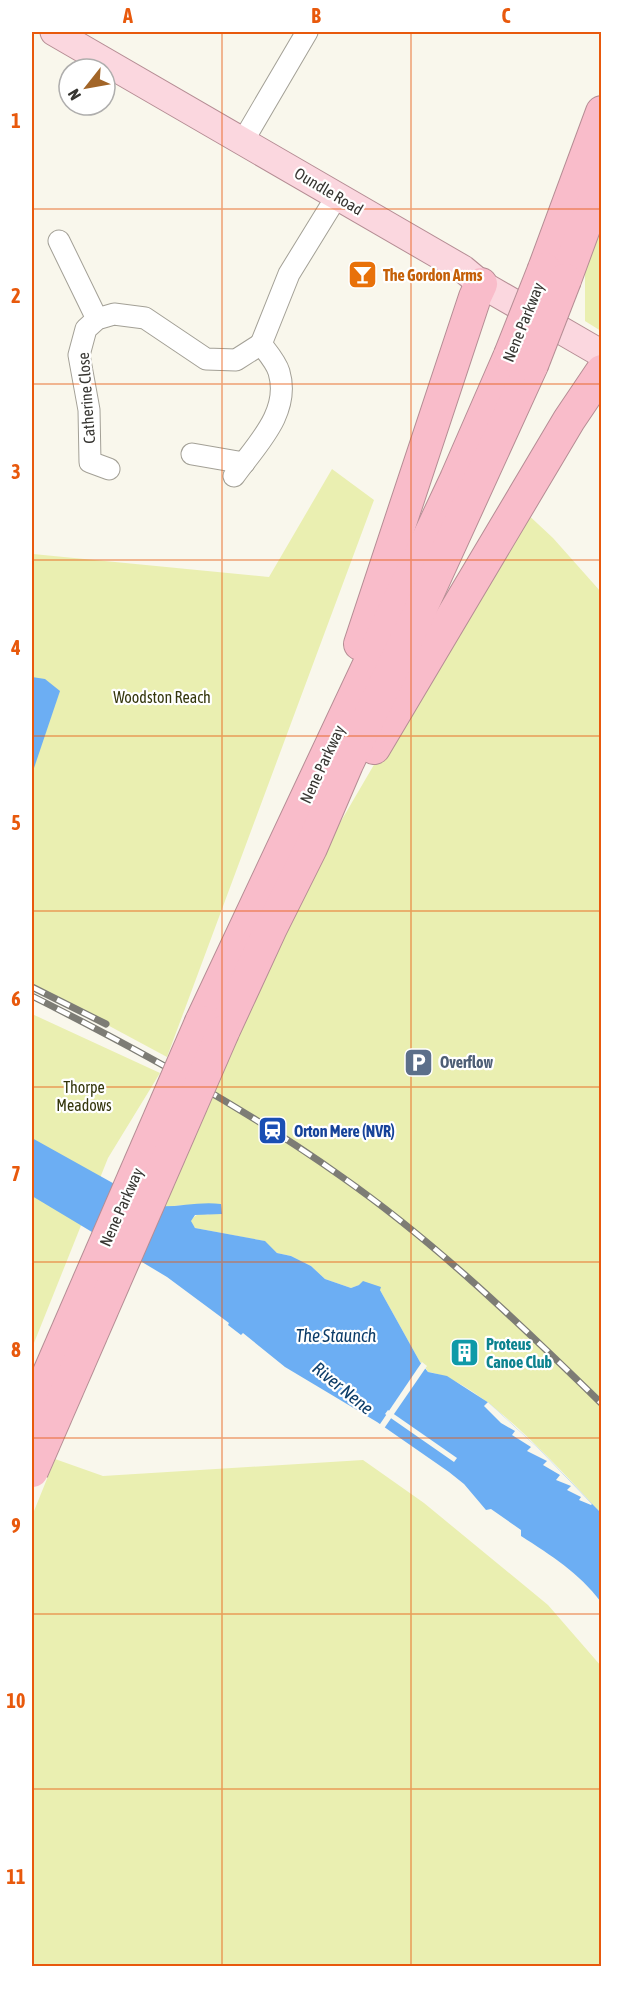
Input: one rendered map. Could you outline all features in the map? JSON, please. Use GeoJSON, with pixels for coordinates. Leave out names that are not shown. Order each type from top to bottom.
{"type":"FeatureCollection","features":[{"type":"Feature","properties":{"kind":"highway","name":"Nene Parkway"},"geometry":{"type":"LineString","coordinates":[[555,275],[602,112]]}},
{"type":"Feature","properties":{"kind":"highway","name":"Nene Parkway"},"geometry":{"type":"LineString","coordinates":[[32,1412],[301,839],[347,764],[416,619],[555,275],[602,179]]}},
{"type":"Feature","properties":{"kind":"highway"},"geometry":{"type":"LineString","coordinates":[[301,839],[363,635],[481,284]]}},
{"type":"Feature","properties":{"kind":"highway"},"geometry":{"type":"LineString","coordinates":[[301,839],[344,800],[569,420],[602,371]]}},
{"type":"Feature","properties":{"kind":"highway","name":"Nene Parkway"},"geometry":{"type":"LineString","coordinates":[[32,1471],[212,1027]]}},
{"type":"Feature","properties":{"kind":"main road","name":"Oundle Road"},"geometry":{"type":"LineString","coordinates":[[54,32],[463,269],[481,284],[602,354]]}},
{"type":"Feature","properties":{"kind":"street"},"geometry":{"type":"LineString","coordinates":[[243,141],[307,32]]}},
{"type":"Feature","properties":{"kind":"street"},"geometry":{"type":"LineString","coordinates":[[59,242],[97,319],[114,314],[145,318],[206,359],[236,360],[261,344],[288,274],[338,196]]}},
{"type":"Feature","properties":{"kind":"street","name":"Catherine Close"},"geometry":{"type":"LineString","coordinates":[[97,319],[86,329],[80,355],[89,410],[90,462],[110,469]]}},
{"type":"Feature","properties":{"kind":"street"},"geometry":{"type":"LineString","coordinates":[[192,454],[239,470],[276,420],[283,396],[279,370],[261,344]]}},
{"type":"Feature","properties":{"kind":"green space"},"geometry":{"type":"Polygon","coordinates":[[[601,220],[601,331],[585,321],[585,267],[601,220]]]}},
{"type":"Feature","properties":{"kind":"green space","name":"Woodston Reach"},"geometry":{"type":"Polygon","coordinates":[[[332,469],[374,500],[167,1057],[32,987],[32,550],[33,554],[269,577],[332,469]]]}},
{"type":"Feature","properties":{"kind":"green space"},"geometry":{"type":"Polygon","coordinates":[[[523,510],[553,538],[601,592],[601,1513],[521,1430],[496,1409],[449,1378],[428,1372],[420,1362],[380,1290],[359,1285],[351,1288],[325,1279],[311,1266],[291,1256],[277,1253],[264,1241],[195,1228],[190,1221],[195,1216],[210,1215],[185,1205],[162,1207],[253,981],[320,857],[523,510]]]}},
{"type":"Feature","properties":{"kind":"green space","name":"Thorpe Meadows"},"geometry":{"type":"Polygon","coordinates":[[[32,1014],[160,1073],[108,1158],[32,1348],[32,1014]]]}},
{"type":"Feature","properties":{"kind":"green space"},"geometry":{"type":"Polygon","coordinates":[[[55,1459],[103,1476],[363,1460],[424,1503],[548,1605],[601,1666],[601,1966],[32,1966],[32,1516],[55,1459]]]}},
{"type":"Feature","properties":{"kind":"water"},"geometry":{"type":"Polygon","coordinates":[[[32,677],[45,679],[60,691],[32,774],[32,677]]]}},
{"type":"Feature","properties":{"kind":"water"},"geometry":{"type":"Polygon","coordinates":[[[32,1138],[154,1206],[221,1204],[222,1214],[195,1215],[191,1221],[195,1228],[265,1241],[277,1253],[291,1256],[311,1266],[325,1279],[351,1288],[363,1281],[381,1287],[380,1290],[420,1362],[428,1372],[447,1376],[489,1403],[539,1449],[601,1513],[601,1602],[574,1573],[521,1536],[521,1530],[491,1509],[486,1510],[464,1484],[449,1472],[377,1422],[285,1367],[167,1277],[32,1196],[32,1138]],[[388,1410],[385,1414],[454,1462],[457,1458],[388,1410]]]}},
{"type":"Feature","properties":{"kind":"pier"},"geometry":{"type":"Polygon","coordinates":[[[422,1362],[427,1366],[383,1430],[378,1427],[422,1362]]]}},
{"type":"Feature","properties":{"kind":"pier"},"geometry":{"type":"Polygon","coordinates":[[[488,1402],[539,1449],[592,1504],[579,1500],[581,1497],[567,1490],[571,1486],[556,1480],[560,1475],[543,1465],[547,1461],[527,1451],[531,1447],[512,1435],[515,1431],[501,1423],[484,1406],[488,1402]]]}},
{"type":"Feature","properties":{"kind":"railway"},"geometry":{"type":"LineString","coordinates":[[32,987],[106,1024]]}},
{"type":"Feature","properties":{"kind":"railway"},"geometry":{"type":"LineString","coordinates":[[32,996],[112,1037],[229,1103],[305,1151],[377,1202],[444,1256],[602,1404]]}},
{"type":"Feature","properties":{"kind":"place","name":"The Gordon Arms"},"geometry":{"type":"Point","coordinates":[362,275]}},
{"type":"Feature","properties":{"kind":"place","name":"Overflow"},"geometry":{"type":"Point","coordinates":[419,1062]}},
{"type":"Feature","properties":{"kind":"place","name":"Orton Mere (NVR)"},"geometry":{"type":"Point","coordinates":[273,1131]}},
{"type":"Feature","properties":{"kind":"place","name":"Proteus Canoe Club"},"geometry":{"type":"Point","coordinates":[465,1353]}},
{"type":"Feature","properties":{"kind":"water label","name":"The Staunch"},"geometry":{"type":"Point","coordinates":[336,1335]}},
{"type":"Feature","properties":{"kind":"water label","name":"River Nene"},"geometry":{"type":"Point","coordinates":[343,1388]}}]}
